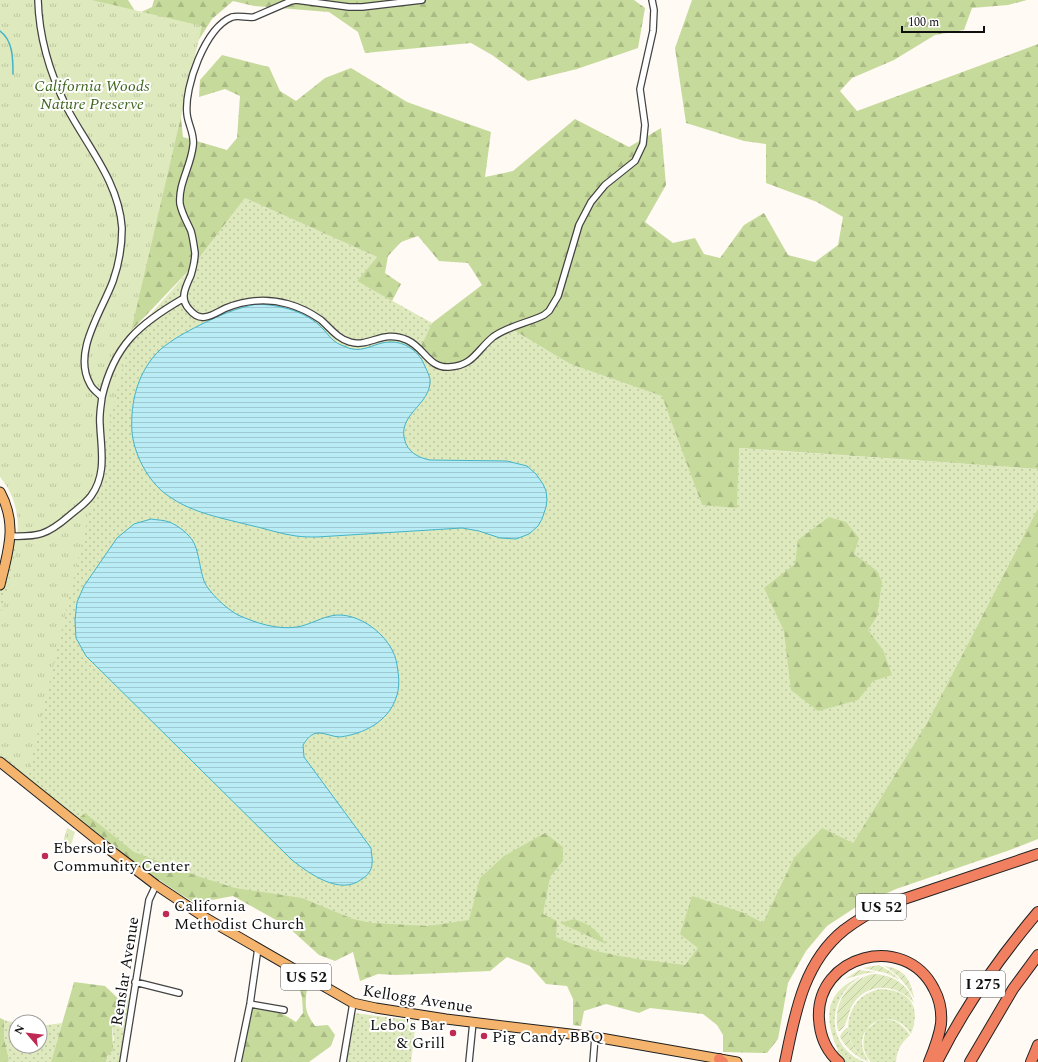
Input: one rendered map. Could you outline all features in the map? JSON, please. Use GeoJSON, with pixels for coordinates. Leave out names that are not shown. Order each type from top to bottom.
{"type":"FeatureCollection","features":[{"type":"Feature","properties":{"kind":"highway","name":"US 52"},"geometry":{"type":"LineString","coordinates":[[786,1058],[804,984],[811,970],[825,950],[843,931],[861,918],[883,906],[1038,854]]}},
{"type":"Feature","properties":{"kind":"highway","name":"I 275"},"geometry":{"type":"LineString","coordinates":[[937,1062],[981,986],[1038,912]]}},
{"type":"Feature","properties":{"kind":"highway","name":"I 275"},"geometry":{"type":"LineString","coordinates":[[970,1062],[1013,989],[1038,955]]}},
{"type":"Feature","properties":{"kind":"highway"},"geometry":{"type":"LineString","coordinates":[[839,1062],[829,1051],[820,1028],[818,1014],[823,993],[836,974],[847,965],[860,959],[882,956],[897,957],[911,964],[924,973],[935,991],[940,1006],[941,1024],[929,1062]]}},
{"type":"Feature","properties":{"kind":"highway"},"geometry":{"type":"LineString","coordinates":[[1031,1062],[1038,1045]]}},
{"type":"Feature","properties":{"kind":"highway"},"geometry":{"type":"LineString","coordinates":[[777,1062],[786,1058]]}},
{"type":"Feature","properties":{"kind":"main road"},"geometry":{"type":"LineString","coordinates":[[0,492],[8,509],[10,520],[10,536],[0,585]]}},
{"type":"Feature","properties":{"kind":"main road","name":"Kellogg Avenue"},"geometry":{"type":"LineString","coordinates":[[0,762],[156,885],[204,917],[353,1003],[376,1008],[473,1022],[595,1037],[737,1062]]}},
{"type":"Feature","properties":{"kind":"street"},"geometry":{"type":"LineString","coordinates":[[38,0],[45,53],[57,86],[67,108],[113,190],[120,215],[122,240],[118,265],[113,282],[86,344],[84,360],[85,373],[90,385],[102,397]]}},
{"type":"Feature","properties":{"kind":"street"},"geometry":{"type":"LineString","coordinates":[[422,0],[362,7],[291,1],[254,17],[247,18],[240,16],[232,18],[220,25],[215,31],[206,45],[192,76],[187,102],[187,117],[194,142],[180,198],[182,213],[191,232],[194,258],[193,266],[185,287],[184,298],[190,310],[202,317],[225,308],[252,301],[274,301],[287,304],[310,313],[337,335],[350,342],[360,343],[385,336],[400,337],[412,342],[420,348],[433,364],[444,367],[463,365],[470,361],[483,346],[498,334],[544,315],[549,311],[558,296],[579,225],[591,202],[605,185],[635,161],[643,144],[645,125],[640,89],[652,31],[654,15],[652,0]]}},
{"type":"Feature","properties":{"kind":"street"},"geometry":{"type":"LineString","coordinates":[[10,536],[37,535],[49,531],[75,512],[92,496],[102,468],[103,454],[100,420],[102,397],[112,366],[126,342],[144,323],[162,310],[184,298]]}},
{"type":"Feature","properties":{"kind":"street","name":"Renslar Avenue"},"geometry":{"type":"LineString","coordinates":[[123,1062],[149,900],[156,885]]}},
{"type":"Feature","properties":{"kind":"street"},"geometry":{"type":"LineString","coordinates":[[238,1062],[250,1004],[258,948]]}},
{"type":"Feature","properties":{"kind":"street"},"geometry":{"type":"LineString","coordinates":[[135,982],[179,993]]}},
{"type":"Feature","properties":{"kind":"street"},"geometry":{"type":"LineString","coordinates":[[343,1062],[353,1003]]}},
{"type":"Feature","properties":{"kind":"street"},"geometry":{"type":"LineString","coordinates":[[250,1004],[284,1010]]}},
{"type":"Feature","properties":{"kind":"street"},"geometry":{"type":"LineString","coordinates":[[469,1062],[473,1022]]}},
{"type":"Feature","properties":{"kind":"street"},"geometry":{"type":"LineString","coordinates":[[593,1062],[595,1037]]}},
{"type":"Feature","properties":{"kind":"green space","name":"California Woods Nature Preserve"},"geometry":{"type":"Polygon","coordinates":[[[0,0],[92,0],[202,26],[28,775],[0,753],[0,618],[13,564],[18,534],[15,505],[9,491],[0,477],[0,0]]]}},
{"type":"Feature","properties":{"kind":"green space"},"geometry":{"type":"Polygon","coordinates":[[[48,0],[128,0],[137,14],[152,7],[154,0],[634,0],[645,8],[638,48],[577,69],[528,81],[492,55],[471,43],[365,53],[358,32],[329,12],[254,6],[233,1],[212,19],[193,49],[178,91],[183,137],[227,150],[237,138],[240,96],[225,89],[199,97],[200,80],[222,55],[269,67],[280,91],[296,101],[325,78],[351,68],[407,102],[491,132],[485,177],[513,171],[575,119],[629,147],[661,128],[666,185],[645,222],[673,243],[695,238],[704,254],[720,258],[744,225],[764,213],[788,255],[815,262],[838,245],[843,217],[817,202],[766,183],[766,144],[744,141],[686,123],[675,48],[692,0],[1027,0],[1008,5],[972,8],[964,30],[935,35],[894,60],[852,78],[840,91],[857,111],[1038,44],[1038,469],[739,448],[737,508],[702,505],[662,396],[570,364],[510,328],[499,333],[463,365],[437,366],[420,348],[432,323],[482,285],[468,263],[439,261],[418,236],[401,242],[388,256],[385,273],[401,284],[392,301],[357,281],[377,257],[245,198],[193,266],[112,351],[48,0]]]}},
{"type":"Feature","properties":{"kind":"green space"},"geometry":{"type":"Polygon","coordinates":[[[245,198],[377,257],[357,281],[432,323],[420,348],[483,346],[510,328],[570,364],[663,396],[702,505],[737,507],[738,448],[1038,469],[1038,508],[928,721],[853,843],[750,975],[364,930],[164,872],[156,885],[0,762],[0,585],[10,536],[27,536],[105,385],[136,331],[193,266],[245,198]]]}},
{"type":"Feature","properties":{"kind":"green space"},"geometry":{"type":"Polygon","coordinates":[[[1038,508],[1038,839],[896,889],[856,907],[827,926],[806,951],[788,983],[778,1039],[767,1053],[723,1052],[723,1035],[717,1025],[703,1014],[650,1008],[639,1013],[606,1004],[584,1011],[581,1026],[573,1025],[573,999],[567,986],[546,984],[530,966],[507,957],[490,971],[396,975],[378,974],[360,981],[353,952],[335,961],[319,955],[287,926],[233,896],[195,903],[150,873],[79,818],[85,813],[134,852],[200,877],[235,888],[302,898],[353,919],[372,923],[428,926],[469,920],[480,878],[504,856],[545,833],[563,847],[563,861],[550,877],[543,914],[557,921],[556,937],[587,948],[619,956],[685,965],[698,948],[680,934],[692,896],[744,913],[763,923],[794,858],[822,828],[853,843],[928,721],[1038,508]]]}},
{"type":"Feature","properties":{"kind":"green space"},"geometry":{"type":"Polygon","coordinates":[[[829,517],[846,522],[859,538],[854,554],[877,571],[882,582],[877,616],[868,630],[883,650],[892,675],[873,681],[858,700],[818,711],[791,690],[784,631],[764,588],[795,564],[798,540],[829,517]]]}},
{"type":"Feature","properties":{"kind":"green space"},"geometry":{"type":"Polygon","coordinates":[[[67,828],[75,832],[69,852],[61,850],[67,828]]]}},
{"type":"Feature","properties":{"kind":"green space"},"geometry":{"type":"Polygon","coordinates":[[[574,919],[593,928],[606,944],[560,923],[574,919]]]}},
{"type":"Feature","properties":{"kind":"green space"},"geometry":{"type":"Polygon","coordinates":[[[879,965],[891,972],[900,980],[886,973],[863,968],[879,965]]]}},
{"type":"Feature","properties":{"kind":"green space"},"geometry":{"type":"Polygon","coordinates":[[[884,966],[896,969],[905,976],[911,985],[914,998],[901,980],[884,966]]]}},
{"type":"Feature","properties":{"kind":"green space"},"geometry":{"type":"Polygon","coordinates":[[[859,970],[876,972],[845,979],[859,970]]]}},
{"type":"Feature","properties":{"kind":"green space"},"geometry":{"type":"Polygon","coordinates":[[[873,974],[887,976],[899,982],[908,991],[914,1003],[900,992],[892,989],[883,988],[867,991],[853,1004],[845,1025],[840,1031],[838,1031],[837,1012],[844,995],[856,982],[873,974]]]}},
{"type":"Feature","properties":{"kind":"green space"},"geometry":{"type":"Polygon","coordinates":[[[860,977],[849,986],[841,997],[836,1009],[835,1022],[837,1034],[843,1045],[852,1055],[865,1062],[841,1062],[836,1052],[838,1050],[830,1028],[830,1008],[839,990],[848,983],[860,977]]]}},
{"type":"Feature","properties":{"kind":"green space"},"geometry":{"type":"Polygon","coordinates":[[[297,981],[307,987],[306,1008],[315,1026],[328,1025],[335,1035],[331,1046],[309,1062],[242,1062],[252,1006],[283,1014],[296,1022],[303,1013],[302,997],[297,981]]]}},
{"type":"Feature","properties":{"kind":"green space"},"geometry":{"type":"Polygon","coordinates":[[[74,982],[105,986],[124,1004],[112,1027],[113,1050],[106,1057],[106,1062],[51,1062],[74,982]]]}},
{"type":"Feature","properties":{"kind":"green space"},"geometry":{"type":"Polygon","coordinates":[[[880,989],[899,992],[910,1001],[914,1007],[914,1024],[911,1034],[902,1024],[890,1019],[885,1019],[897,1023],[910,1035],[900,1047],[896,1062],[871,1062],[864,1051],[866,1030],[862,1046],[865,1054],[869,1062],[862,1057],[851,1043],[848,1026],[849,1017],[860,999],[871,992],[880,989]]]}},
{"type":"Feature","properties":{"kind":"green space"},"geometry":{"type":"Polygon","coordinates":[[[129,998],[120,1062],[106,1062],[106,1057],[114,1040],[112,1027],[129,998]]]}},
{"type":"Feature","properties":{"kind":"green space"},"geometry":{"type":"Polygon","coordinates":[[[354,1013],[416,1021],[411,1062],[346,1062],[354,1013]]]}},
{"type":"Feature","properties":{"kind":"green space"},"geometry":{"type":"Polygon","coordinates":[[[0,1018],[4,1020],[4,1038],[9,1060],[8,1062],[0,1062],[0,1018]]]}},
{"type":"Feature","properties":{"kind":"green space"},"geometry":{"type":"Polygon","coordinates":[[[4,1020],[8,1021],[8,1054],[48,1054],[48,1025],[62,1023],[51,1062],[8,1062],[9,1060],[4,1038],[4,1020]]]}},
{"type":"Feature","properties":{"kind":"green space"},"geometry":{"type":"Polygon","coordinates":[[[846,1028],[848,1028],[851,1043],[856,1052],[868,1062],[859,1057],[852,1052],[840,1037],[846,1028]]]}},
{"type":"Feature","properties":{"kind":"water"},"geometry":{"type":"Polygon","coordinates":[[[257,304],[281,307],[297,312],[319,325],[334,341],[350,349],[368,348],[388,342],[400,343],[411,348],[420,357],[430,379],[429,388],[425,396],[409,417],[405,425],[404,434],[406,444],[410,450],[416,455],[430,460],[507,461],[527,466],[536,474],[546,491],[546,507],[538,526],[529,534],[516,539],[500,538],[479,531],[462,528],[301,537],[203,513],[182,504],[162,491],[146,472],[138,456],[133,440],[132,409],[137,387],[146,367],[161,349],[175,339],[220,315],[257,304]]]}},
{"type":"Feature","properties":{"kind":"water"},"geometry":{"type":"Polygon","coordinates":[[[151,519],[172,523],[190,537],[196,547],[206,585],[219,600],[238,615],[252,621],[282,628],[302,626],[337,615],[347,616],[357,619],[376,630],[390,646],[395,656],[399,686],[396,698],[387,714],[366,730],[340,737],[316,733],[303,745],[304,757],[371,848],[372,866],[367,875],[362,879],[353,884],[335,884],[316,877],[292,860],[86,656],[76,638],[75,620],[77,602],[84,586],[117,538],[134,524],[151,519]]]}},
{"type":"Feature","properties":{"kind":"waterway"},"geometry":{"type":"LineString","coordinates":[[0,31],[8,39],[10,45],[13,74]]}},
{"type":"Feature","properties":{"kind":"place","name":"Ebersole Community Center"},"geometry":{"type":"Point","coordinates":[45,856]}},
{"type":"Feature","properties":{"kind":"place","name":"California Methodist Church"},"geometry":{"type":"Point","coordinates":[166,914]}},
{"type":"Feature","properties":{"kind":"place","name":"Lebo's Bar & Grill"},"geometry":{"type":"Point","coordinates":[453,1033]}},
{"type":"Feature","properties":{"kind":"place","name":"Pig Candy BBQ"},"geometry":{"type":"Point","coordinates":[484,1036]}}]}
